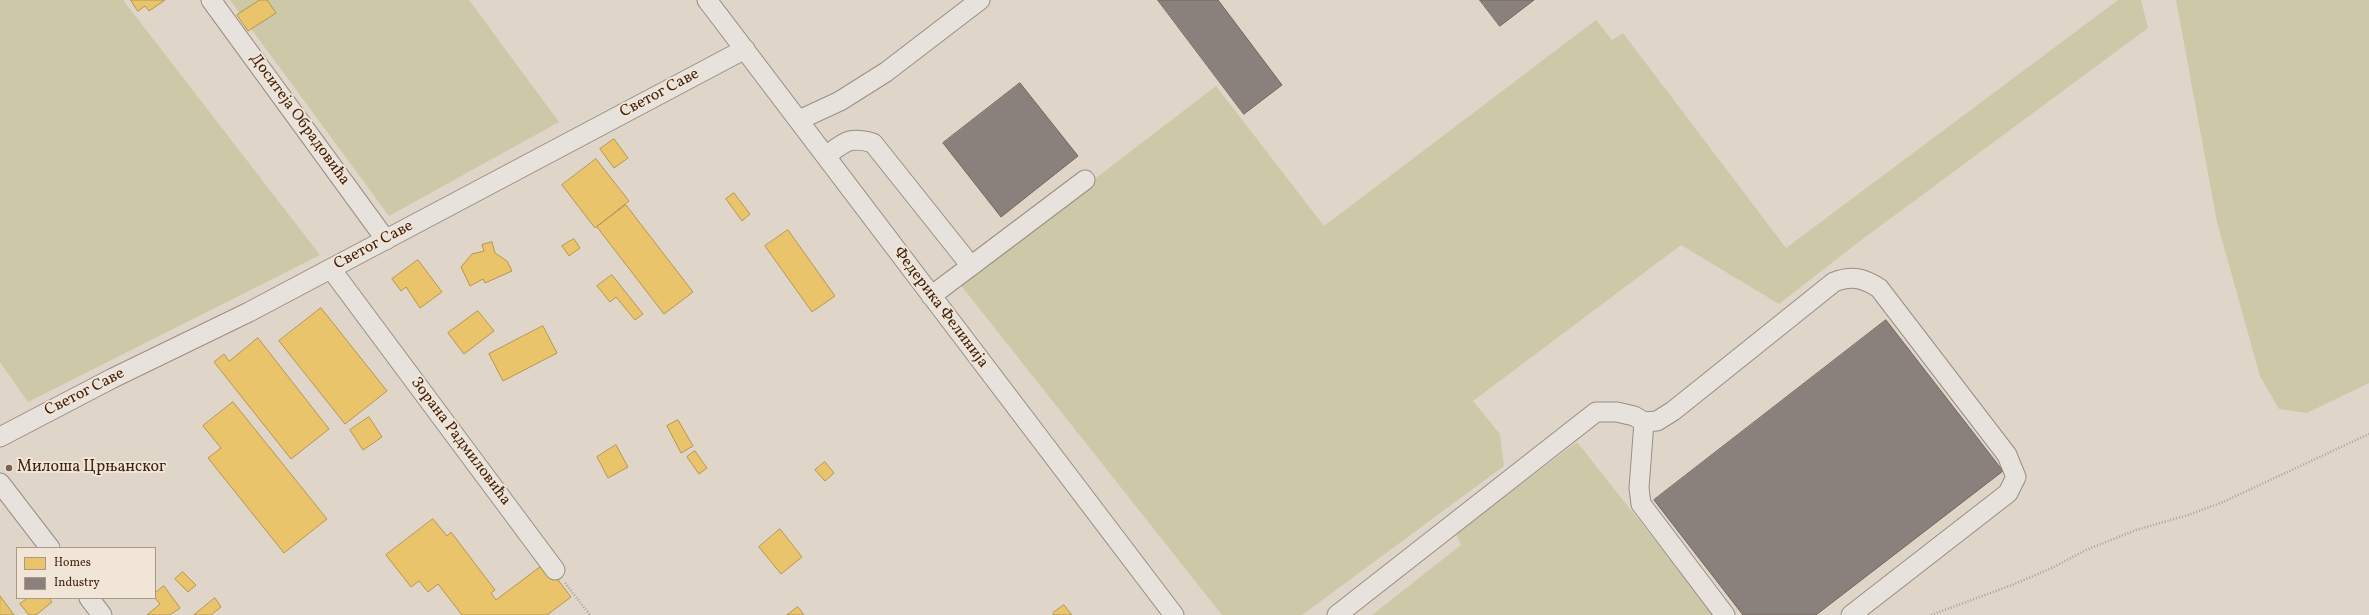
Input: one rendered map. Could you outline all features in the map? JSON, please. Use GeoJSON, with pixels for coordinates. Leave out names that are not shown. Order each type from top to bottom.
{"type":"FeatureCollection","features":[{"type":"Feature","properties":{"kind":"street","name":"Доситеја Обрадовића"},"geometry":{"type":"LineString","coordinates":[[211,0],[386,240]]}},
{"type":"Feature","properties":{"kind":"street","name":"Федерика Фелинија"},"geometry":{"type":"LineString","coordinates":[[707,0],[1174,615]]}},
{"type":"Feature","properties":{"kind":"street"},"geometry":{"type":"LineString","coordinates":[[799,120],[840,101],[886,72],[957,16],[980,0]]}},
{"type":"Feature","properties":{"kind":"street","name":"Светог Саве"},"geometry":{"type":"LineString","coordinates":[[0,437],[386,240],[745,49]]}},
{"type":"Feature","properties":{"kind":"street"},"geometry":{"type":"LineString","coordinates":[[826,156],[847,141],[858,138],[873,143],[971,266]]}},
{"type":"Feature","properties":{"kind":"street"},"geometry":{"type":"LineString","coordinates":[[931,296],[1085,180]]}},
{"type":"Feature","properties":{"kind":"street","name":"Зорана Радмиловића"},"geometry":{"type":"LineString","coordinates":[[331,268],[555,570]]}},
{"type":"Feature","properties":{"kind":"street"},"geometry":{"type":"LineString","coordinates":[[1337,615],[1596,412],[1634,416],[1644,422],[1657,421],[1673,411],[1834,282],[1848,277],[1865,279],[1878,288],[2007,455],[2016,477],[2008,493],[1851,615]]}},
{"type":"Feature","properties":{"kind":"street"},"geometry":{"type":"LineString","coordinates":[[1644,422],[1639,488],[1641,504],[1725,615]]}},
{"type":"Feature","properties":{"kind":"street"},"geometry":{"type":"LineString","coordinates":[[0,483],[49,547]]}},
{"type":"Feature","properties":{"kind":"street"},"geometry":{"type":"LineString","coordinates":[[90,599],[102,615]]}},
{"type":"Feature","properties":{"kind":"path"},"geometry":{"type":"LineString","coordinates":[[1931,615],[2012,585],[2052,568],[2086,550],[2136,530],[2188,515],[2223,502],[2369,434]]}},
{"type":"Feature","properties":{"kind":"path"},"geometry":{"type":"LineString","coordinates":[[555,570],[590,615]]}},
{"type":"Feature","properties":{"kind":"shaded area"},"geometry":{"type":"Polygon","coordinates":[[[0,0],[123,0],[320,255],[28,402],[0,362],[0,0]]]}},
{"type":"Feature","properties":{"kind":"shaded area"},"geometry":{"type":"Polygon","coordinates":[[[230,0],[469,0],[559,122],[389,216],[230,0]]]}},
{"type":"Feature","properties":{"kind":"shaded area"},"geometry":{"type":"Polygon","coordinates":[[[2118,0],[2141,0],[2148,28],[1860,241],[1779,304],[1681,245],[1473,401],[1500,434],[1504,466],[1302,615],[1222,615],[959,283],[1216,86],[1324,226],[1596,20],[1612,40],[1623,33],[1786,248],[2118,0]]]}},
{"type":"Feature","properties":{"kind":"shaded area"},"geometry":{"type":"Polygon","coordinates":[[[2176,0],[2369,0],[2369,383],[2307,413],[2279,409],[2260,376],[2217,222],[2176,0]]]}},
{"type":"Feature","properties":{"kind":"shaded area"},"geometry":{"type":"Polygon","coordinates":[[[1577,442],[1714,615],[1372,615],[1461,545],[1456,533],[1577,442]]]}},
{"type":"Feature","properties":{"kind":"building: Homes"},"geometry":{"type":"Polygon","coordinates":[[[131,0],[165,0],[149,11],[145,6],[138,11],[131,0]]]}},
{"type":"Feature","properties":{"kind":"building: Homes"},"geometry":{"type":"Polygon","coordinates":[[[260,0],[267,0],[276,13],[248,31],[237,15],[260,0]]]}},
{"type":"Feature","properties":{"kind":"building: Homes"},"geometry":{"type":"Polygon","coordinates":[[[614,139],[628,158],[614,168],[600,149],[614,139]]]}},
{"type":"Feature","properties":{"kind":"building: Homes"},"geometry":{"type":"Polygon","coordinates":[[[596,159],[629,201],[595,228],[562,185],[596,159]]]}},
{"type":"Feature","properties":{"kind":"building: Homes"},"geometry":{"type":"Polygon","coordinates":[[[734,193],[750,214],[742,221],[726,199],[734,193]]]}},
{"type":"Feature","properties":{"kind":"building: Homes"},"geometry":{"type":"Polygon","coordinates":[[[626,205],[693,292],[664,314],[597,227],[626,205]]]}},
{"type":"Feature","properties":{"kind":"building: Homes"},"geometry":{"type":"Polygon","coordinates":[[[788,230],[835,296],[812,312],[765,246],[788,230]]]}},
{"type":"Feature","properties":{"kind":"building: Homes"},"geometry":{"type":"Polygon","coordinates":[[[574,239],[580,248],[569,256],[562,246],[574,239]]]}},
{"type":"Feature","properties":{"kind":"building: Homes"},"geometry":{"type":"Polygon","coordinates":[[[492,242],[495,253],[507,261],[512,271],[485,283],[483,279],[470,286],[461,267],[472,254],[484,251],[482,245],[492,242]]]}},
{"type":"Feature","properties":{"kind":"building: Homes"},"geometry":{"type":"Polygon","coordinates":[[[418,260],[442,292],[420,308],[406,287],[401,291],[392,279],[418,260]]]}},
{"type":"Feature","properties":{"kind":"building: Homes"},"geometry":{"type":"Polygon","coordinates":[[[612,275],[643,314],[635,320],[616,297],[610,302],[597,286],[612,275]]]}},
{"type":"Feature","properties":{"kind":"building: Homes"},"geometry":{"type":"Polygon","coordinates":[[[321,308],[387,391],[345,424],[279,341],[321,308]]]}},
{"type":"Feature","properties":{"kind":"building: Homes"},"geometry":{"type":"Polygon","coordinates":[[[478,311],[494,331],[464,354],[448,333],[478,311]]]}},
{"type":"Feature","properties":{"kind":"building: Homes"},"geometry":{"type":"Polygon","coordinates":[[[543,326],[557,353],[503,381],[489,354],[543,326]]]}},
{"type":"Feature","properties":{"kind":"building: Homes"},"geometry":{"type":"Polygon","coordinates":[[[258,338],[329,429],[291,459],[214,362],[224,354],[229,361],[258,338]]]}},
{"type":"Feature","properties":{"kind":"building: Homes"},"geometry":{"type":"Polygon","coordinates":[[[233,402],[327,519],[284,553],[208,458],[221,448],[203,426],[233,402]]]}},
{"type":"Feature","properties":{"kind":"building: Homes"},"geometry":{"type":"Polygon","coordinates":[[[369,417],[382,437],[363,450],[350,430],[369,417]]]}},
{"type":"Feature","properties":{"kind":"building: Homes"},"geometry":{"type":"Polygon","coordinates":[[[678,420],[693,446],[681,453],[667,426],[678,420]]]}},
{"type":"Feature","properties":{"kind":"building: Homes"},"geometry":{"type":"Polygon","coordinates":[[[616,445],[628,467],[608,478],[597,457],[616,445]]]}},
{"type":"Feature","properties":{"kind":"building: Homes"},"geometry":{"type":"Polygon","coordinates":[[[695,451],[707,468],[699,474],[687,457],[695,451]]]}},
{"type":"Feature","properties":{"kind":"building: Homes"},"geometry":{"type":"Polygon","coordinates":[[[825,462],[834,473],[825,481],[815,470],[825,462]]]}},
{"type":"Feature","properties":{"kind":"building: Homes"},"geometry":{"type":"Polygon","coordinates":[[[433,519],[447,536],[451,532],[495,590],[491,593],[496,600],[545,563],[571,597],[547,615],[462,615],[438,584],[428,592],[419,581],[411,587],[386,555],[433,519]]]}},
{"type":"Feature","properties":{"kind":"building: Homes"},"geometry":{"type":"Polygon","coordinates":[[[780,529],[802,557],[781,574],[759,547],[780,529]]]}},
{"type":"Feature","properties":{"kind":"building: Homes"},"geometry":{"type":"Polygon","coordinates":[[[183,572],[196,585],[188,592],[175,579],[183,572]]]}},
{"type":"Feature","properties":{"kind":"building: Homes"},"geometry":{"type":"Polygon","coordinates":[[[164,586],[180,608],[170,615],[147,615],[160,604],[156,599],[156,592],[164,586]]]}},
{"type":"Feature","properties":{"kind":"building: Homes"},"geometry":{"type":"Polygon","coordinates":[[[0,596],[14,615],[0,615],[0,596]]]}},
{"type":"Feature","properties":{"kind":"building: Homes"},"geometry":{"type":"Polygon","coordinates":[[[215,598],[221,607],[211,615],[194,615],[215,598]]]}},
{"type":"Feature","properties":{"kind":"building: Homes"},"geometry":{"type":"Polygon","coordinates":[[[27,599],[50,599],[52,602],[36,615],[29,615],[20,604],[27,599]]]}},
{"type":"Feature","properties":{"kind":"building: Homes"},"geometry":{"type":"Polygon","coordinates":[[[1064,605],[1072,615],[1054,615],[1053,613],[1064,605]]]}},
{"type":"Feature","properties":{"kind":"building: Homes"},"geometry":{"type":"Polygon","coordinates":[[[798,607],[804,615],[787,615],[798,607]]]}},
{"type":"Feature","properties":{"kind":"building: Industry"},"geometry":{"type":"Polygon","coordinates":[[[1158,0],[1218,0],[1282,85],[1244,114],[1158,0]]]}},
{"type":"Feature","properties":{"kind":"building: Industry"},"geometry":{"type":"Polygon","coordinates":[[[1480,0],[1534,0],[1500,26],[1480,0]]]}},
{"type":"Feature","properties":{"kind":"building: Industry"},"geometry":{"type":"Polygon","coordinates":[[[1020,83],[1078,156],[1001,217],[943,143],[1020,83]]]}},
{"type":"Feature","properties":{"kind":"building: Industry"},"geometry":{"type":"Polygon","coordinates":[[[1886,320],[2003,471],[1816,615],[1743,615],[1654,500],[1886,320]]]}},
{"type":"Feature","properties":{"kind":"place","name":"Милоша Црњанског"},"geometry":{"type":"Point","coordinates":[9,468]}}]}
